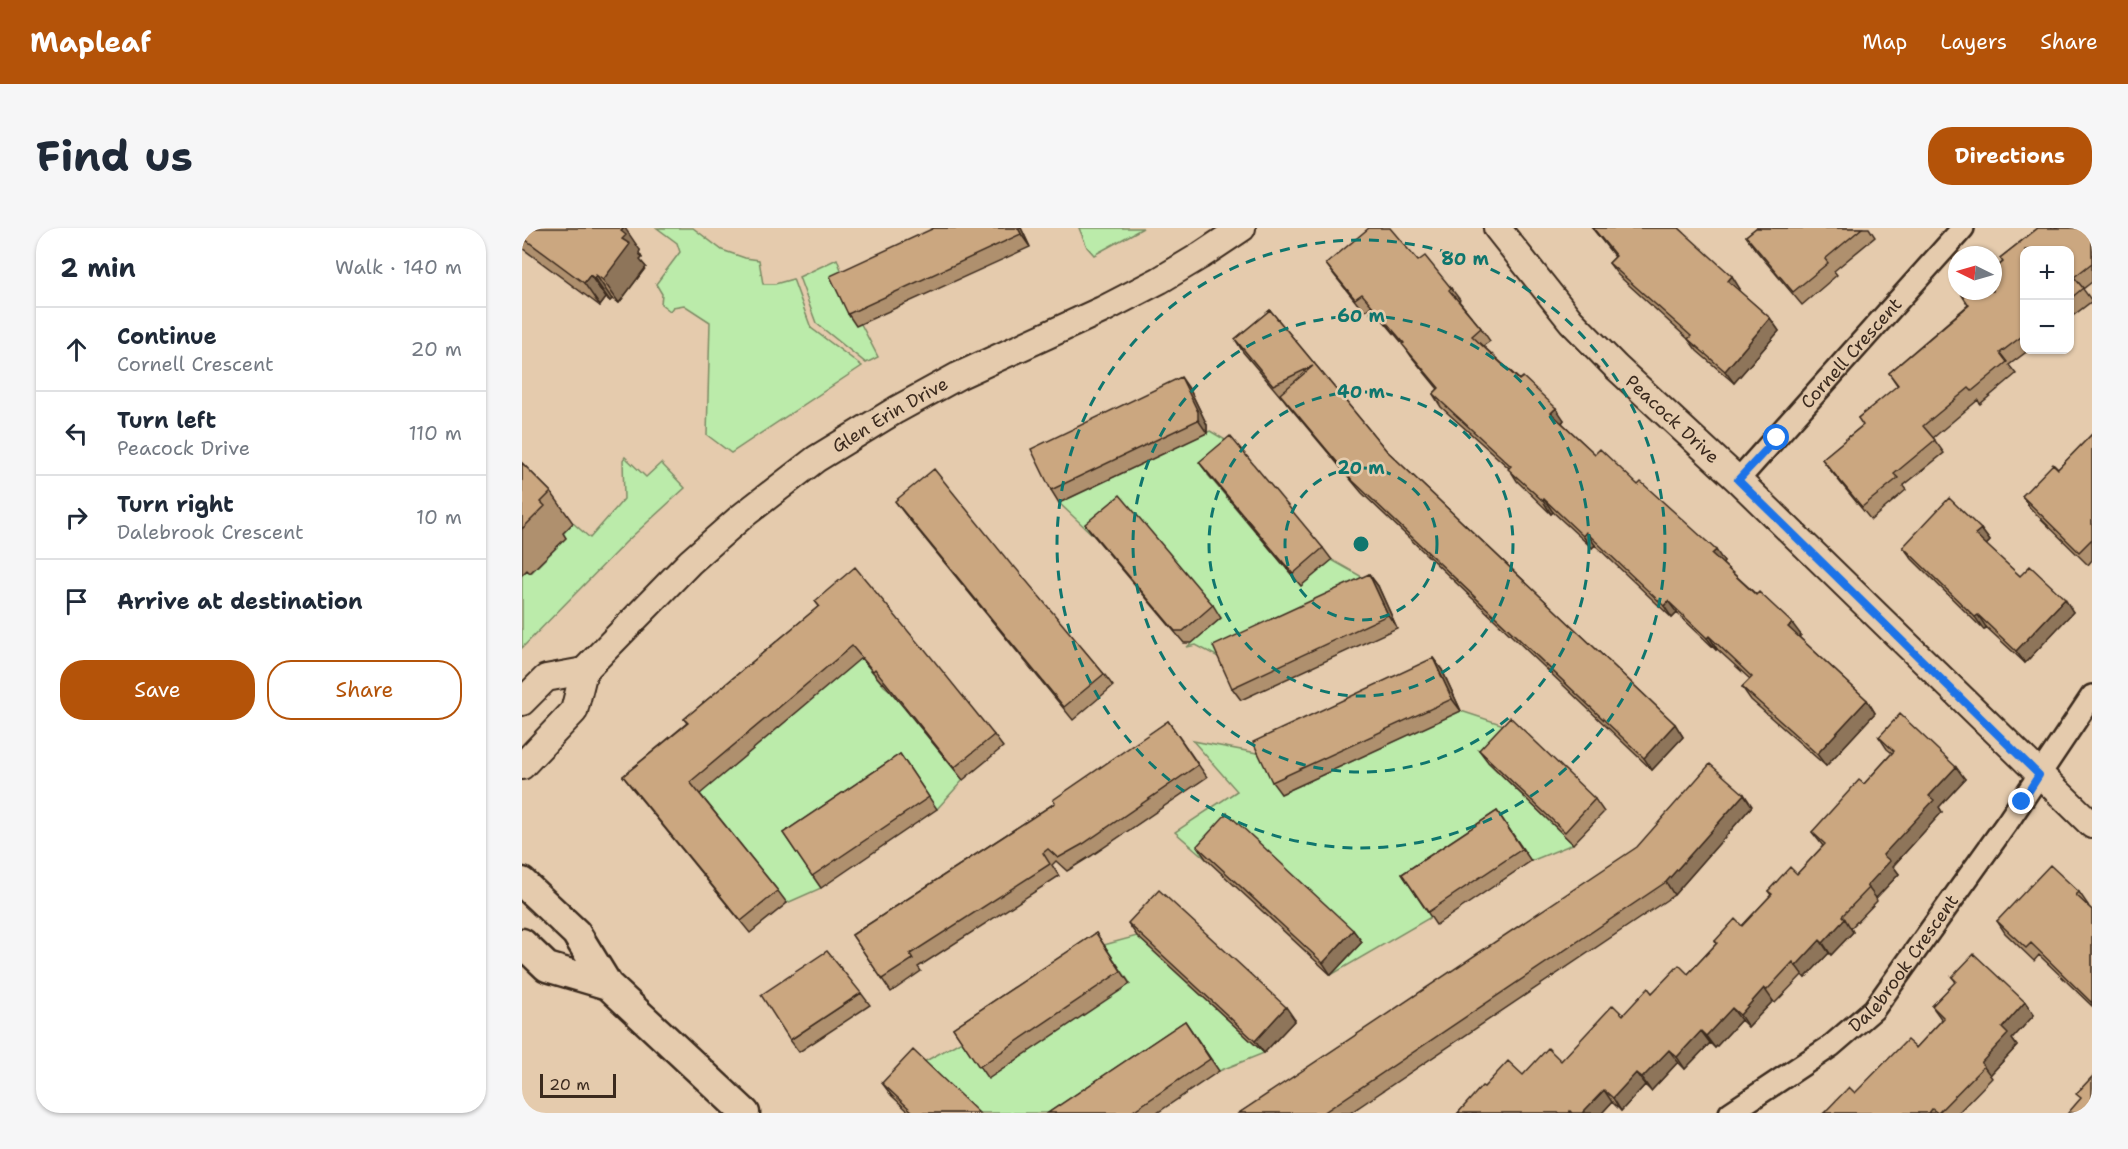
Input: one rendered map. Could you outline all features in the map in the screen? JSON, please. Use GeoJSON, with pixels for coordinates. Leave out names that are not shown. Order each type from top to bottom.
{"type":"FeatureCollection","features":[{"type":"Feature","properties":{"kind":"main road"},"geometry":{"type":"LineString","coordinates":[[522,882],[576,933],[608,985],[745,1113]]}},
{"type":"Feature","properties":{"kind":"main road"},"geometry":{"type":"LineString","coordinates":[[522,943],[547,967],[608,985]]}},
{"type":"Feature","properties":{"kind":"street","name":"Glen Erin Drive"},"geometry":{"type":"LineString","coordinates":[[584,670],[698,555],[741,517],[816,459],[896,410],[958,376],[1102,310],[1160,280],[1242,228]]}},
{"type":"Feature","properties":{"kind":"street","name":"Peacock Drive"},"geometry":{"type":"LineString","coordinates":[[1497,228],[1571,321],[1616,367],[1738,480],[2092,825]]}},
{"type":"Feature","properties":{"kind":"street","name":"Cornell Crescent"},"geometry":{"type":"LineString","coordinates":[[1738,480],[1963,228]]}},
{"type":"Feature","properties":{"kind":"street"},"geometry":{"type":"LineString","coordinates":[[522,702],[546,678],[584,670],[574,711],[522,766]]}},
{"type":"Feature","properties":{"kind":"street"},"geometry":{"type":"LineString","coordinates":[[2039,775],[2092,696]]}},
{"type":"Feature","properties":{"kind":"street","name":"Dalebrook Crescent"},"geometry":{"type":"LineString","coordinates":[[1730,1113],[1831,1046],[1874,1009],[2039,775]]}},
{"type":"Feature","properties":{"kind":"green space"},"geometry":{"type":"Polygon","coordinates":[[[657,228],[693,228],[722,250],[759,260],[763,284],[775,284],[793,279],[811,328],[862,366],[731,453],[707,435],[710,322],[684,305],[673,307],[670,311],[661,304],[662,294],[656,284],[680,252],[677,243],[657,228]]]}},
{"type":"Feature","properties":{"kind":"green space"},"geometry":{"type":"Polygon","coordinates":[[[1079,228],[1143,228],[1094,255],[1087,247],[1079,228]]]}},
{"type":"Feature","properties":{"kind":"green space"},"geometry":{"type":"Polygon","coordinates":[[[837,259],[861,324],[878,357],[866,363],[816,323],[799,277],[837,259]]]}},
{"type":"Feature","properties":{"kind":"green space"},"geometry":{"type":"Polygon","coordinates":[[[1210,431],[1239,448],[1208,475],[1301,586],[1332,560],[1378,586],[1222,659],[1196,645],[1187,647],[1221,618],[1094,536],[1059,503],[1210,431]]]}},
{"type":"Feature","properties":{"kind":"green space"},"geometry":{"type":"Polygon","coordinates":[[[625,457],[646,477],[661,463],[685,488],[626,542],[522,648],[522,575],[527,570],[531,573],[566,538],[563,534],[573,523],[590,538],[624,499],[623,460],[625,457]]]}},
{"type":"Feature","properties":{"kind":"green space"},"geometry":{"type":"Polygon","coordinates":[[[824,613],[963,780],[937,809],[792,846],[821,888],[787,903],[669,758],[824,613]]]}},
{"type":"Feature","properties":{"kind":"green space"},"geometry":{"type":"Polygon","coordinates":[[[1461,711],[1519,730],[1488,762],[1573,844],[1531,861],[1505,823],[1431,917],[1331,975],[1236,826],[1206,859],[1175,832],[1237,791],[1193,741],[1262,754],[1281,794],[1461,711]]]}},
{"type":"Feature","properties":{"kind":"green space"},"geometry":{"type":"Polygon","coordinates":[[[1137,936],[1264,1053],[1219,1071],[1194,1034],[1075,1113],[975,1113],[922,1063],[962,1041],[1130,983],[1104,945],[1137,936]]]}},
{"type":"Feature","properties":{"kind":"building"},"geometry":{"type":"Polygon","coordinates":[[[522,228],[624,228],[621,231],[626,235],[622,239],[630,244],[603,280],[596,275],[594,278],[590,275],[584,283],[522,237],[522,228]]]}},
{"type":"Feature","properties":{"kind":"building"},"geometry":{"type":"Polygon","coordinates":[[[934,228],[1018,228],[1021,234],[848,314],[830,276],[934,228]]]}},
{"type":"Feature","properties":{"kind":"building"},"geometry":{"type":"Polygon","coordinates":[[[1369,228],[1390,228],[1418,261],[1425,256],[1451,288],[1449,290],[1481,328],[1472,336],[1519,380],[1523,377],[1556,408],[1551,413],[1595,454],[1600,449],[1638,485],[1641,482],[1716,550],[1712,554],[1756,595],[1759,592],[1792,623],[1788,627],[1867,700],[1817,754],[1742,687],[1752,677],[1709,636],[1707,638],[1668,601],[1664,606],[1586,532],[1583,536],[1544,499],[1543,501],[1508,469],[1511,466],[1433,394],[1439,388],[1402,344],[1404,343],[1362,294],[1355,299],[1326,264],[1369,228]]]}},
{"type":"Feature","properties":{"kind":"building"},"geometry":{"type":"Polygon","coordinates":[[[1593,228],[1679,228],[1732,276],[1728,281],[1770,318],[1725,371],[1688,339],[1691,336],[1609,263],[1616,256],[1593,228]]]}},
{"type":"Feature","properties":{"kind":"building"},"geometry":{"type":"Polygon","coordinates":[[[1756,228],[1862,228],[1825,259],[1828,263],[1793,292],[1746,236],[1756,228]]]}},
{"type":"Feature","properties":{"kind":"building"},"geometry":{"type":"Polygon","coordinates":[[[2038,228],[2092,228],[2092,263],[2074,277],[2074,246],[2020,246],[2020,338],[2000,353],[2007,362],[1972,391],[1969,388],[1923,426],[1935,440],[1894,474],[1898,478],[1862,507],[1822,459],[1863,425],[1858,418],[1898,385],[1889,373],[1969,305],[1966,300],[2002,300],[2002,256],[2038,228]]]}},
{"type":"Feature","properties":{"kind":"building"},"geometry":{"type":"Polygon","coordinates":[[[2074,277],[2083,288],[2074,296],[2074,277]]]}},
{"type":"Feature","properties":{"kind":"building"},"geometry":{"type":"Polygon","coordinates":[[[1270,310],[1386,450],[1675,724],[1644,758],[1353,481],[1280,394],[1313,366],[1273,385],[1235,339],[1270,310]]]}},
{"type":"Feature","properties":{"kind":"building"},"geometry":{"type":"Polygon","coordinates":[[[1181,377],[1198,412],[1198,420],[1051,490],[1031,449],[1181,377]]]}},
{"type":"Feature","properties":{"kind":"building"},"geometry":{"type":"Polygon","coordinates":[[[2092,434],[2092,539],[2079,552],[2022,496],[2053,464],[2058,469],[2092,434]]]}},
{"type":"Feature","properties":{"kind":"building"},"geometry":{"type":"Polygon","coordinates":[[[1230,436],[1323,548],[1293,574],[1199,462],[1230,436]]]}},
{"type":"Feature","properties":{"kind":"building"},"geometry":{"type":"Polygon","coordinates":[[[522,463],[551,492],[541,502],[545,506],[522,529],[522,463]]]}},
{"type":"Feature","properties":{"kind":"building"},"geometry":{"type":"Polygon","coordinates":[[[934,469],[1104,674],[1064,707],[895,501],[934,469]]]}},
{"type":"Feature","properties":{"kind":"building"},"geometry":{"type":"Polygon","coordinates":[[[1120,495],[1213,605],[1183,631],[1175,631],[1085,524],[1120,495]]]}},
{"type":"Feature","properties":{"kind":"building"},"geometry":{"type":"Polygon","coordinates":[[[1949,498],[1981,529],[1975,534],[2020,576],[2030,566],[2065,599],[2016,651],[1978,615],[1975,617],[1903,547],[1949,498]]]}},
{"type":"Feature","properties":{"kind":"building"},"geometry":{"type":"Polygon","coordinates":[[[855,567],[994,735],[954,768],[875,669],[873,671],[852,646],[690,782],[778,891],[741,921],[623,776],[688,723],[684,719],[819,606],[815,601],[855,567]]]}},
{"type":"Feature","properties":{"kind":"building"},"geometry":{"type":"Polygon","coordinates":[[[1369,574],[1388,615],[1232,688],[1213,646],[1369,574]]]}},
{"type":"Feature","properties":{"kind":"building"},"geometry":{"type":"Polygon","coordinates":[[[1433,658],[1452,699],[1272,782],[1253,742],[1433,658]]]}},
{"type":"Feature","properties":{"kind":"building"},"geometry":{"type":"Polygon","coordinates":[[[1900,714],[1956,767],[1929,796],[1934,800],[1883,855],[1890,861],[1867,886],[1869,888],[1842,916],[1845,919],[1823,943],[1820,940],[1796,966],[1793,962],[1767,990],[1764,988],[1740,1015],[1732,1008],[1706,1036],[1701,1031],[1677,1057],[1669,1050],[1642,1078],[1636,1073],[1613,1098],[1604,1090],[1582,1113],[1570,1111],[1569,1113],[1458,1113],[1508,1061],[1523,1075],[1548,1048],[1561,1061],[1613,1005],[1623,1015],[1648,988],[1652,993],[1679,965],[1688,974],[1717,943],[1715,941],[1735,919],[1742,926],[1772,894],[1768,891],[1790,867],[1797,874],[1825,844],[1812,832],[1859,780],[1864,784],[1894,751],[1879,737],[1900,714]]]}},
{"type":"Feature","properties":{"kind":"building"},"geometry":{"type":"Polygon","coordinates":[[[1510,717],[1595,799],[1565,832],[1479,750],[1510,717]]]}},
{"type":"Feature","properties":{"kind":"building"},"geometry":{"type":"Polygon","coordinates":[[[1168,721],[1198,765],[1083,844],[1058,858],[1048,849],[1043,853],[1050,864],[910,954],[913,959],[882,979],[852,935],[1055,803],[1053,800],[1168,721]]]}},
{"type":"Feature","properties":{"kind":"building"},"geometry":{"type":"Polygon","coordinates":[[[900,754],[929,797],[812,876],[783,833],[900,754]]]}},
{"type":"Feature","properties":{"kind":"building"},"geometry":{"type":"Polygon","coordinates":[[[1710,764],[1744,794],[1666,882],[1323,1113],[1239,1113],[1637,847],[1710,764]]]}},
{"type":"Feature","properties":{"kind":"building"},"geometry":{"type":"Polygon","coordinates":[[[1497,811],[1522,849],[1428,912],[1402,874],[1497,811]]]}},
{"type":"Feature","properties":{"kind":"building"},"geometry":{"type":"Polygon","coordinates":[[[1227,813],[1353,930],[1323,963],[1197,846],[1227,813]]]}},
{"type":"Feature","properties":{"kind":"building"},"geometry":{"type":"Polygon","coordinates":[[[2050,865],[2079,892],[2076,895],[2092,910],[2092,1003],[2031,943],[2026,948],[1997,921],[2050,865]]]}},
{"type":"Feature","properties":{"kind":"building"},"geometry":{"type":"Polygon","coordinates":[[[1159,890],[1286,1007],[1255,1041],[1128,923],[1159,890]]]}},
{"type":"Feature","properties":{"kind":"building"},"geometry":{"type":"Polygon","coordinates":[[[1096,933],[1121,971],[979,1067],[953,1028],[1096,933]]]}},
{"type":"Feature","properties":{"kind":"building"},"geometry":{"type":"Polygon","coordinates":[[[827,951],[861,993],[790,1040],[761,995],[827,951]]]}},
{"type":"Feature","properties":{"kind":"building"},"geometry":{"type":"Polygon","coordinates":[[[1974,954],[2025,1002],[2002,1028],[2008,1034],[1981,1063],[1984,1066],[1938,1113],[1932,1109],[1929,1113],[1824,1113],[1849,1087],[1855,1093],[1907,1040],[1916,1048],[1944,1018],[1932,1006],[1956,981],[1952,977],[1974,954]]]}},
{"type":"Feature","properties":{"kind":"building"},"geometry":{"type":"Polygon","coordinates":[[[1185,1021],[1210,1059],[1130,1113],[1048,1113],[1185,1021]]]}},
{"type":"Feature","properties":{"kind":"building"},"geometry":{"type":"Polygon","coordinates":[[[913,1050],[979,1113],[914,1113],[882,1083],[913,1050]]]}},
{"type":"Feature","properties":{"kind":"building"},"geometry":{"type":"Polygon","coordinates":[[[2092,1077],[2092,1113],[2068,1113],[2081,1098],[2076,1094],[2092,1077]]]}},
{"type":"Feature","properties":{"kind":"route"},"geometry":{"type":"LineString","coordinates":[[1777,438],[1738,480],[2039,775],[2022,802]]}}]}
